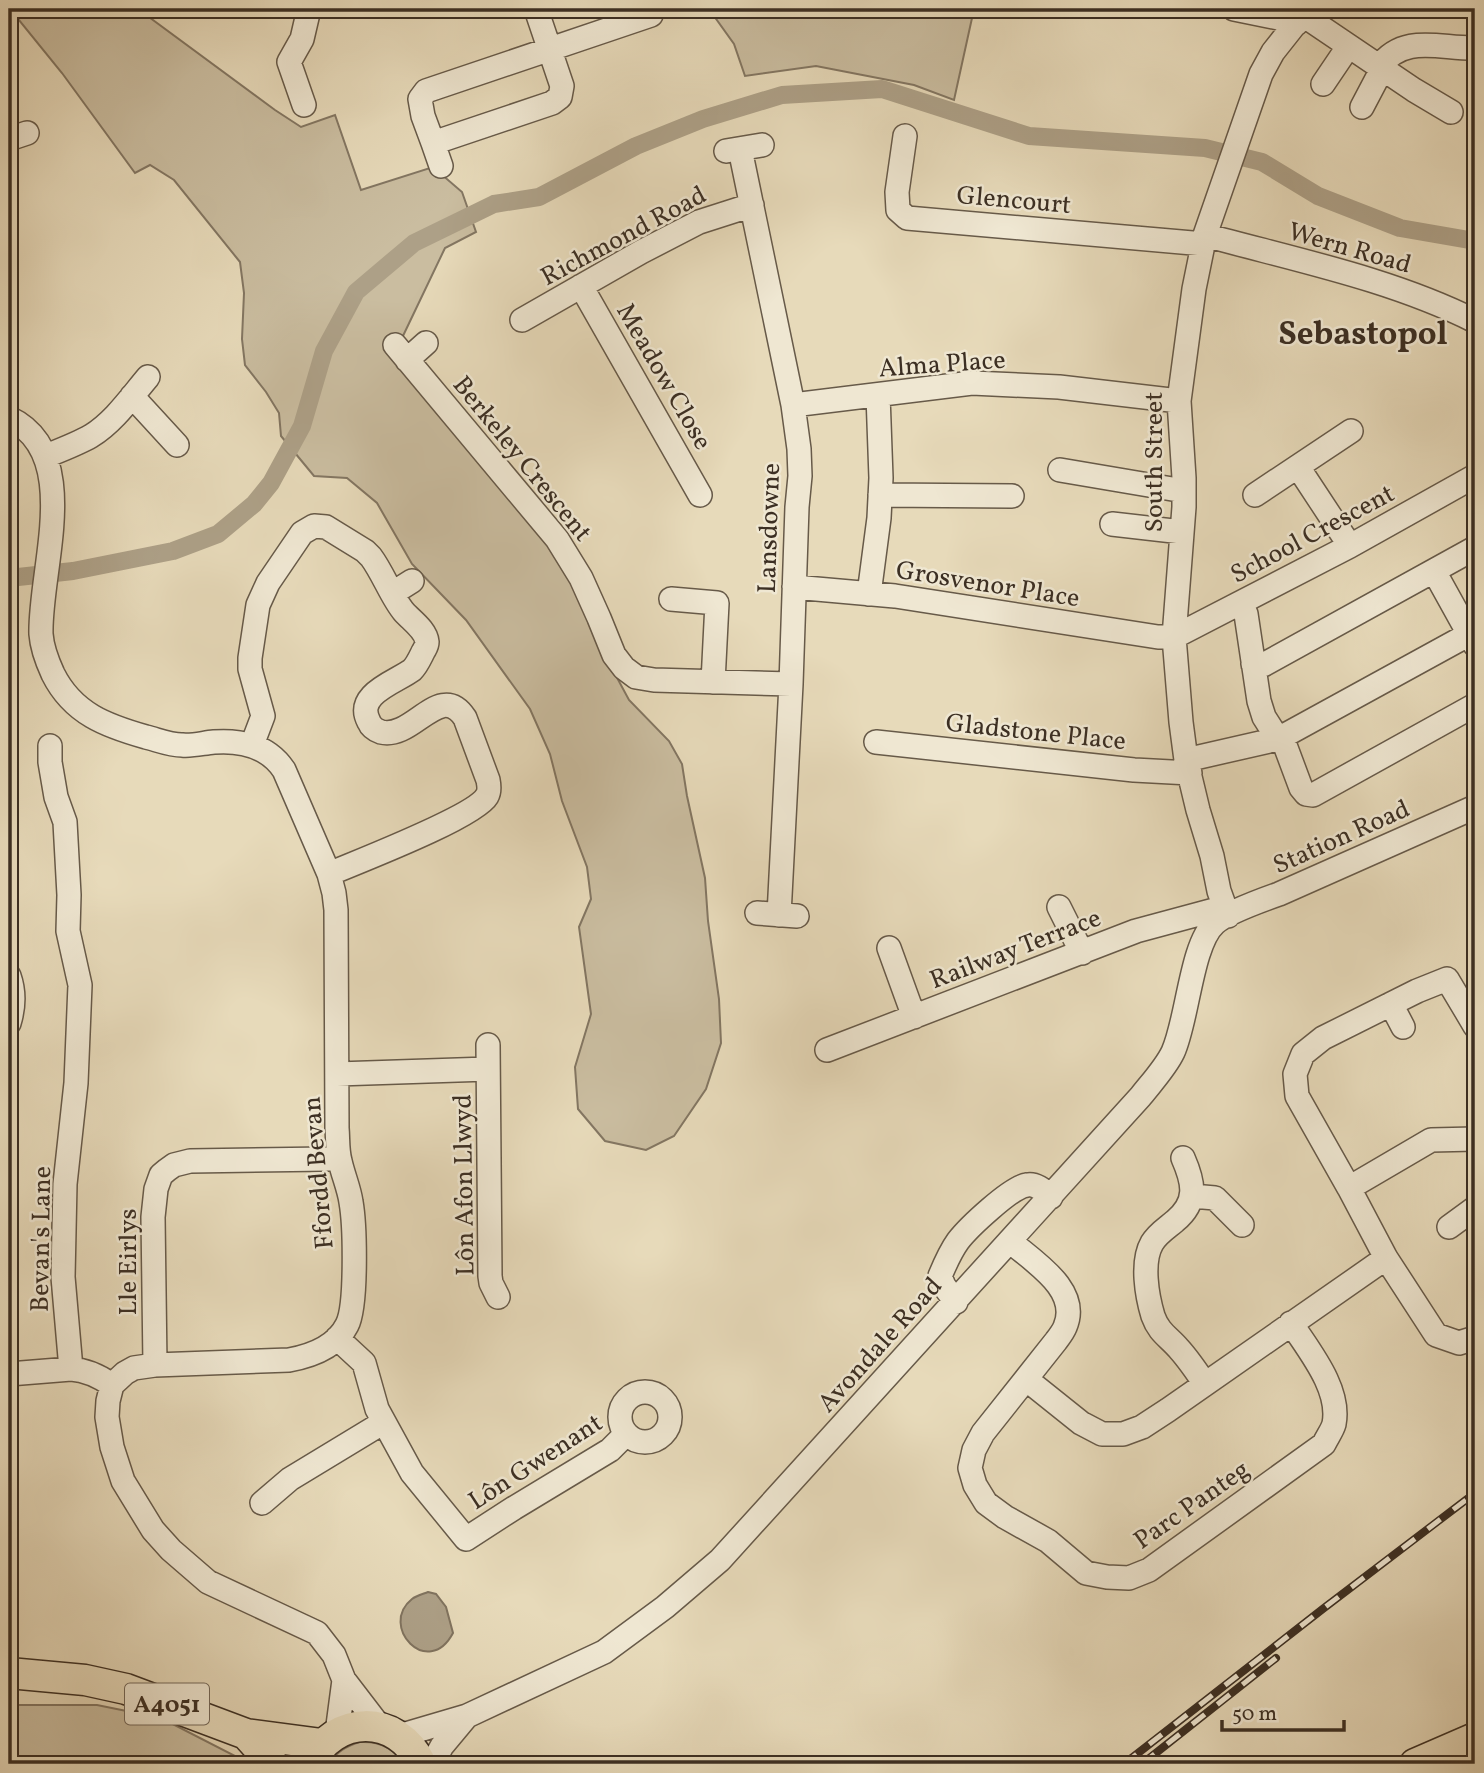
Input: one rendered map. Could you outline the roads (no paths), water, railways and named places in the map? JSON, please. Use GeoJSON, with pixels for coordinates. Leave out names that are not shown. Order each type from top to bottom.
{"type":"FeatureCollection","features":[{"type":"Feature","properties":{"kind":"main road","name":"A4051"},"geometry":{"type":"LineString","coordinates":[[9,1673],[85,1680],[126,1689],[247,1734],[323,1747],[351,1728],[365,1726],[389,1732]]}},
{"type":"Feature","properties":{"kind":"main road"},"geometry":{"type":"LineString","coordinates":[[389,1732],[411,1747],[421,1764]]}},
{"type":"Feature","properties":{"kind":"main road","name":"A4051"},"geometry":{"type":"LineString","coordinates":[[247,1734],[273,1764]]}},
{"type":"Feature","properties":{"kind":"main road"},"geometry":{"type":"LineString","coordinates":[[1415,1764],[1475,1738]]}},
{"type":"Feature","properties":{"kind":"street"},"geometry":{"type":"LineString","coordinates":[[304,105],[289,62],[302,39],[309,9]]}},
{"type":"Feature","properties":{"kind":"street"},"geometry":{"type":"LineString","coordinates":[[433,143],[552,103],[560,97],[562,86],[537,9]]}},
{"type":"Feature","properties":{"kind":"street"},"geometry":{"type":"LineString","coordinates":[[1234,9],[1288,20],[1302,16],[1451,112]]}},
{"type":"Feature","properties":{"kind":"street"},"geometry":{"type":"LineString","coordinates":[[441,166],[420,99],[426,91],[650,15]]}},
{"type":"Feature","properties":{"kind":"street","name":"South Street"},"geometry":{"type":"LineString","coordinates":[[1226,911],[1198,810],[1181,722],[1174,637],[1184,491],[1179,401],[1194,289],[1205,239],[1261,74],[1273,52],[1302,16]]}},
{"type":"Feature","properties":{"kind":"street"},"geometry":{"type":"LineString","coordinates":[[1362,107],[1386,57],[1397,50],[1419,44],[1475,48]]}},
{"type":"Feature","properties":{"kind":"street"},"geometry":{"type":"LineString","coordinates":[[1323,84],[1348,47]]}},
{"type":"Feature","properties":{"kind":"street","name":"Glencourt"},"geometry":{"type":"LineString","coordinates":[[905,136],[897,192],[898,210],[907,218],[1205,239]]}},
{"type":"Feature","properties":{"kind":"street","name":"Lansdowne"},"geometry":{"type":"LineString","coordinates":[[743,148],[793,405],[799,449],[791,684],[778,915]]}},
{"type":"Feature","properties":{"kind":"street","name":"Richmond Road"},"geometry":{"type":"LineString","coordinates":[[522,320],[699,222],[752,205]]}},
{"type":"Feature","properties":{"kind":"street","name":"Wern Road"},"geometry":{"type":"LineString","coordinates":[[1205,239],[1373,281],[1475,321]]}},
{"type":"Feature","properties":{"kind":"street","name":"Meadow Close"},"geometry":{"type":"LineString","coordinates":[[581,286],[700,495]]}},
{"type":"Feature","properties":{"kind":"street","name":"Berkeley Crescent"},"geometry":{"type":"LineString","coordinates":[[426,343],[401,352],[557,539],[580,578],[614,655],[624,668],[636,677],[654,680],[791,684]]}},
{"type":"Feature","properties":{"kind":"street"},"geometry":{"type":"LineString","coordinates":[[46,456],[92,435],[105,426],[148,377]]}},
{"type":"Feature","properties":{"kind":"street","name":"Alma Place"},"geometry":{"type":"LineString","coordinates":[[793,405],[972,383],[1059,387],[1179,401]]}},
{"type":"Feature","properties":{"kind":"street"},"geometry":{"type":"LineString","coordinates":[[869,594],[879,518],[881,478],[878,395]]}},
{"type":"Feature","properties":{"kind":"street"},"geometry":{"type":"LineString","coordinates":[[132,396],[177,445]]}},
{"type":"Feature","properties":{"kind":"street"},"geometry":{"type":"LineString","coordinates":[[9,418],[30,431],[40,443],[51,475],[50,533],[41,636],[45,656],[54,677],[71,700],[91,717],[112,727],[171,744],[189,746],[234,742],[252,745],[263,716],[250,669],[258,605],[268,583],[302,533],[314,526],[326,527],[365,551],[402,587],[400,607],[425,635],[427,643],[415,667],[371,697],[366,710],[368,721],[374,729],[390,732],[407,726],[434,708],[442,705],[455,707],[465,718],[488,780],[488,794],[479,804],[448,823],[329,874]]}},
{"type":"Feature","properties":{"kind":"street"},"geometry":{"type":"LineString","coordinates":[[1255,495],[1352,430]]}},
{"type":"Feature","properties":{"kind":"street"},"geometry":{"type":"LineString","coordinates":[[1297,467],[1350,546]]}},
{"type":"Feature","properties":{"kind":"street"},"geometry":{"type":"LineString","coordinates":[[1060,470],[1184,491]]}},
{"type":"Feature","properties":{"kind":"street","name":"School Crescent"},"geometry":{"type":"LineString","coordinates":[[1174,637],[1350,546],[1475,476]]}},
{"type":"Feature","properties":{"kind":"street"},"geometry":{"type":"LineString","coordinates":[[880,495],[1013,496]]}},
{"type":"Feature","properties":{"kind":"street"},"geometry":{"type":"LineString","coordinates":[[1112,524],[1182,532]]}},
{"type":"Feature","properties":{"kind":"street"},"geometry":{"type":"LineString","coordinates":[[1253,664],[1263,665],[1475,548]]}},
{"type":"Feature","properties":{"kind":"street"},"geometry":{"type":"LineString","coordinates":[[1434,571],[1473,637]]}},
{"type":"Feature","properties":{"kind":"street","name":"Grosvenor Place"},"geometry":{"type":"LineString","coordinates":[[794,587],[895,596],[1158,637],[1174,637]]}},
{"type":"Feature","properties":{"kind":"street"},"geometry":{"type":"LineString","coordinates":[[671,599],[717,603],[713,682]]}},
{"type":"Feature","properties":{"kind":"street"},"geometry":{"type":"LineString","coordinates":[[1241,603],[1246,614],[1259,701],[1264,717],[1280,738],[1306,794],[1313,796],[1475,705]]}},
{"type":"Feature","properties":{"kind":"street","name":"Gladstone Place"},"geometry":{"type":"LineString","coordinates":[[876,742],[1134,770],[1188,766],[1280,738],[1473,637]]}},
{"type":"Feature","properties":{"kind":"street","name":"Ffordd Bevan"},"geometry":{"type":"LineString","coordinates":[[252,745],[271,755],[284,770],[329,874],[334,893],[339,1158],[352,1206],[354,1294],[350,1318],[337,1338]]}},
{"type":"Feature","properties":{"kind":"street","name":"Bevan's Lane"},"geometry":{"type":"LineString","coordinates":[[50,746],[56,797],[65,822],[68,930],[80,985],[76,1083],[65,1184],[62,1277],[71,1369]]}},
{"type":"Feature","properties":{"kind":"street","name":"Station Road"},"geometry":{"type":"LineString","coordinates":[[1226,911],[1291,889],[1475,807]]}},
{"type":"Feature","properties":{"kind":"street"},"geometry":{"type":"LineString","coordinates":[[1059,907],[1082,953]]}},
{"type":"Feature","properties":{"kind":"street","name":"Railway Terrace"},"geometry":{"type":"LineString","coordinates":[[827,1050],[1136,931],[1226,911]]}},
{"type":"Feature","properties":{"kind":"street","name":"Avondale Road"},"geometry":{"type":"LineString","coordinates":[[389,1732],[467,1716],[604,1652],[720,1560],[1142,1096],[1172,1053],[1183,1023],[1195,963],[1204,936],[1226,911]]}},
{"type":"Feature","properties":{"kind":"street"},"geometry":{"type":"LineString","coordinates":[[889,948],[914,1017]]}},
{"type":"Feature","properties":{"kind":"street"},"geometry":{"type":"LineString","coordinates":[[9,976],[14,1000],[9,1023]]}},
{"type":"Feature","properties":{"kind":"street"},"geometry":{"type":"LineString","coordinates":[[1475,1026],[1447,979],[1323,1038],[1303,1054],[1295,1074],[1297,1096],[1386,1258],[1436,1335],[1459,1343],[1475,1338]]}},
{"type":"Feature","properties":{"kind":"street"},"geometry":{"type":"LineString","coordinates":[[1391,1004],[1403,1027]]}},
{"type":"Feature","properties":{"kind":"street","name":"Lôn Afon Llwyd"},"geometry":{"type":"LineString","coordinates":[[488,1045],[490,1276],[498,1297]]}},
{"type":"Feature","properties":{"kind":"street","name":"Lôn Afon Llwyd"},"geometry":{"type":"LineString","coordinates":[[337,1074],[488,1069]]}},
{"type":"Feature","properties":{"kind":"street"},"geometry":{"type":"LineString","coordinates":[[1349,1188],[1431,1140],[1475,1139]]}},
{"type":"Feature","properties":{"kind":"street","name":"Lle Eirlys"},"geometry":{"type":"LineString","coordinates":[[155,1364],[153,1217],[156,1189],[161,1175],[174,1165],[190,1161],[339,1158]]}},
{"type":"Feature","properties":{"kind":"street"},"geometry":{"type":"LineString","coordinates":[[1184,1158],[1191,1175],[1192,1196],[1189,1205],[1178,1219],[1162,1231],[1152,1244],[1146,1260],[1146,1275],[1153,1317],[1163,1335],[1177,1347],[1205,1384]]}},
{"type":"Feature","properties":{"kind":"street"},"geometry":{"type":"LineString","coordinates":[[956,1302],[940,1276],[959,1240],[1008,1194],[1018,1189],[1027,1185],[1038,1187],[1051,1197]]}},
{"type":"Feature","properties":{"kind":"street"},"geometry":{"type":"LineString","coordinates":[[1192,1196],[1215,1198],[1242,1225]]}},
{"type":"Feature","properties":{"kind":"street"},"geometry":{"type":"LineString","coordinates":[[1449,1227],[1475,1208]]}},
{"type":"Feature","properties":{"kind":"street","name":"Parc Panteg"},"geometry":{"type":"LineString","coordinates":[[1011,1242],[1056,1280],[1066,1296],[1066,1325],[984,1433],[974,1450],[971,1468],[975,1485],[986,1503],[1048,1541],[1086,1573],[1129,1578],[1149,1570],[1324,1444],[1334,1426],[1335,1405],[1328,1381],[1291,1323]]}},
{"type":"Feature","properties":{"kind":"street"},"geometry":{"type":"LineString","coordinates":[[1026,1380],[1082,1423],[1102,1434],[1123,1434],[1142,1427],[1386,1258]]}},
{"type":"Feature","properties":{"kind":"street"},"geometry":{"type":"LineString","coordinates":[[337,1338],[320,1351],[289,1360],[155,1364],[135,1368],[112,1385],[107,1417],[123,1481],[153,1530],[171,1550],[208,1582],[317,1633],[334,1655],[344,1680],[389,1732]]}},
{"type":"Feature","properties":{"kind":"street","name":"Lôn Gwenant"},"geometry":{"type":"LineString","coordinates":[[337,1338],[364,1363],[377,1409],[416,1479],[467,1539],[610,1450],[626,1434]]}},
{"type":"Feature","properties":{"kind":"street"},"geometry":{"type":"LineString","coordinates":[[9,1374],[71,1369],[92,1373],[112,1385]]}},
{"type":"Feature","properties":{"kind":"street"},"geometry":{"type":"LineString","coordinates":[[262,1503],[290,1479],[384,1422]]}},
{"type":"Feature","properties":{"kind":"street"},"geometry":{"type":"LineString","coordinates":[[323,1747],[344,1680]]}},
{"type":"Feature","properties":{"kind":"street","name":"Avondale Road"},"geometry":{"type":"LineString","coordinates":[[432,1764],[442,1746],[467,1716]]}},
{"type":"Feature","properties":{"kind":"waterway"},"geometry":{"type":"LineString","coordinates":[[9,578],[73,571],[173,551],[218,534],[254,504],[271,483],[302,426],[324,351],[356,292],[414,243],[494,204],[539,197],[636,146],[703,119],[782,95],[882,89],[1029,136],[1205,148],[1262,162],[1318,196],[1400,228],[1475,241]]}},
{"type":"Feature","properties":{"kind":"railway"},"geometry":{"type":"LineString","coordinates":[[1124,1764],[1475,1493]]}},
{"type":"Feature","properties":{"kind":"railway"},"geometry":{"type":"LineString","coordinates":[[1142,1764],[1276,1658]]}},
{"type":"Feature","properties":{"kind":"district","name":"Sebastopol"},"geometry":{"type":"Point","coordinates":[1363,332]}}]}
